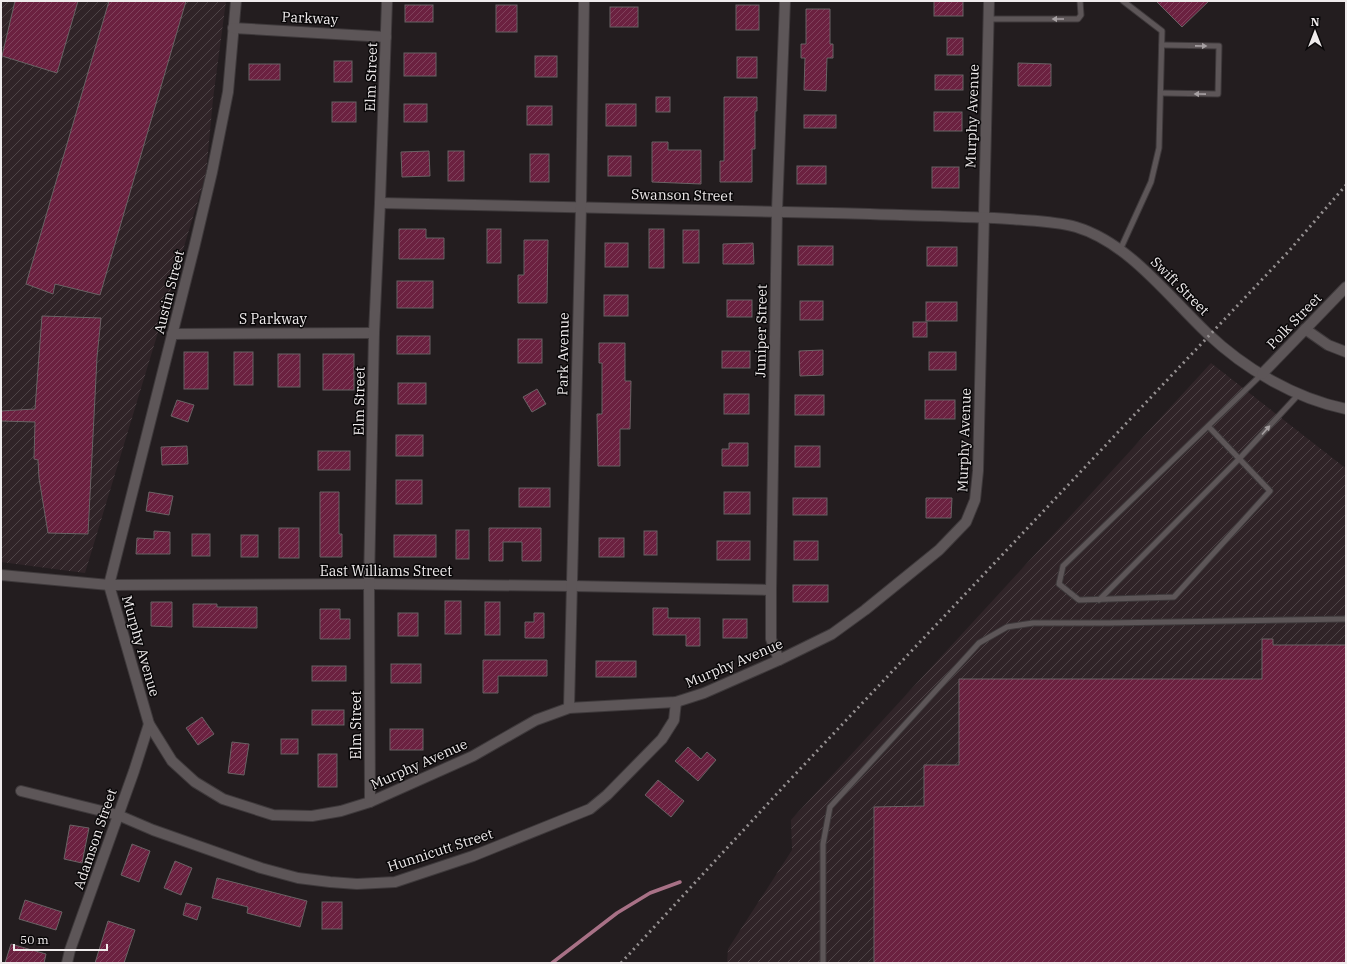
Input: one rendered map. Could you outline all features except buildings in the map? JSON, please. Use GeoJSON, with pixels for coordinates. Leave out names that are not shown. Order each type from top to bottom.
{"type":"FeatureCollection","features":[{"type":"Feature","properties":{"kind":"street","name":"Austin Street"},"geometry":{"type":"LineString","coordinates":[[109,585],[212,172],[228,92],[236,1]]}},
{"type":"Feature","properties":{"kind":"street","name":"Elm Street"},"geometry":{"type":"LineString","coordinates":[[370,802],[369,584],[374,332],[387,1]]}},
{"type":"Feature","properties":{"kind":"street","name":"Park Avenue"},"geometry":{"type":"LineString","coordinates":[[569,708],[581,207],[584,1]]}},
{"type":"Feature","properties":{"kind":"street","name":"Juniper Street"},"geometry":{"type":"LineString","coordinates":[[779,660],[771,639],[771,590],[777,211],[785,1]]}},
{"type":"Feature","properties":{"kind":"street","name":"Murphy Avenue"},"geometry":{"type":"LineString","coordinates":[[109,585],[149,724],[172,761],[195,782],[224,798],[273,816],[312,816],[341,811],[370,802],[473,756],[536,720],[569,708],[676,702],[704,693],[779,660],[832,634],[865,610],[939,550],[966,522],[975,500],[978,471],[989,1]]}},
{"type":"Feature","properties":{"kind":"street","name":"Parkway"},"geometry":{"type":"LineString","coordinates":[[233,28],[386,37]]}},
{"type":"Feature","properties":{"kind":"street","name":"Swanson Street"},"geometry":{"type":"LineString","coordinates":[[380,203],[777,211],[983,218]]}},
{"type":"Feature","properties":{"kind":"street","name":"Swift Street"},"geometry":{"type":"LineString","coordinates":[[983,218],[1050,222],[1077,227],[1109,242],[1132,258],[1209,335],[1235,356],[1262,374],[1298,394],[1346,409]]}},
{"type":"Feature","properties":{"kind":"street","name":"Polk Street"},"geometry":{"type":"LineString","coordinates":[[1262,374],[1346,286]]}},
{"type":"Feature","properties":{"kind":"street"},"geometry":{"type":"LineString","coordinates":[[1305,329],[1328,345],[1346,352]]}},
{"type":"Feature","properties":{"kind":"street","name":"S Parkway"},"geometry":{"type":"LineString","coordinates":[[172,334],[374,332]]}},
{"type":"Feature","properties":{"kind":"street","name":"East Williams Street"},"geometry":{"type":"LineString","coordinates":[[1,575],[109,585],[369,584],[771,590]]}},
{"type":"Feature","properties":{"kind":"street","name":"Hunnicutt Street"},"geometry":{"type":"LineString","coordinates":[[21,791],[118,815],[153,830],[261,868],[298,878],[357,884],[395,882],[473,856],[590,810],[607,795],[662,739],[674,720],[676,702]]}},
{"type":"Feature","properties":{"kind":"street","name":"Adamson Street"},"geometry":{"type":"LineString","coordinates":[[67,963],[70,950],[134,771],[149,724]]}},
{"type":"Feature","properties":{"kind":"lane"},"geometry":{"type":"LineString","coordinates":[[988,19],[1078,19],[1081,15],[1080,1]]}},
{"type":"Feature","properties":{"kind":"lane"},"geometry":{"type":"LineString","coordinates":[[1120,250],[1151,182],[1159,148],[1162,45],[1162,31],[1123,1]]}},
{"type":"Feature","properties":{"kind":"lane"},"geometry":{"type":"LineString","coordinates":[[1161,93],[1218,94],[1219,46],[1162,45]]}},
{"type":"Feature","properties":{"kind":"lane"},"geometry":{"type":"LineString","coordinates":[[1208,426],[1270,491],[1174,597],[1079,600],[1059,584],[1063,566],[1208,426],[1262,374]]}},
{"type":"Feature","properties":{"kind":"lane"},"geometry":{"type":"LineString","coordinates":[[1099,600],[1239,459],[1298,394]]}},
{"type":"Feature","properties":{"kind":"lane"},"geometry":{"type":"LineString","coordinates":[[823,963],[823,844],[830,807],[979,643],[1007,627],[1033,623],[1109,624],[1346,619]]}},
{"type":"Feature","properties":{"kind":"shaded area"},"geometry":{"type":"Polygon","coordinates":[[[1,1],[226,1],[213,99],[206,174],[85,573],[1,562],[1,1]]]}},
{"type":"Feature","properties":{"kind":"shaded area"},"geometry":{"type":"Polygon","coordinates":[[[1211,363],[1346,468],[1346,963],[727,963],[728,949],[792,850],[791,820],[1211,363]]]}},
{"type":"Feature","properties":{"kind":"waterway"},"geometry":{"type":"LineString","coordinates":[[552,963],[617,913],[650,893],[680,882]]}},
{"type":"Feature","properties":{"kind":"railway"},"geometry":{"type":"LineString","coordinates":[[621,963],[785,785],[1288,252],[1346,185]]}}]}
